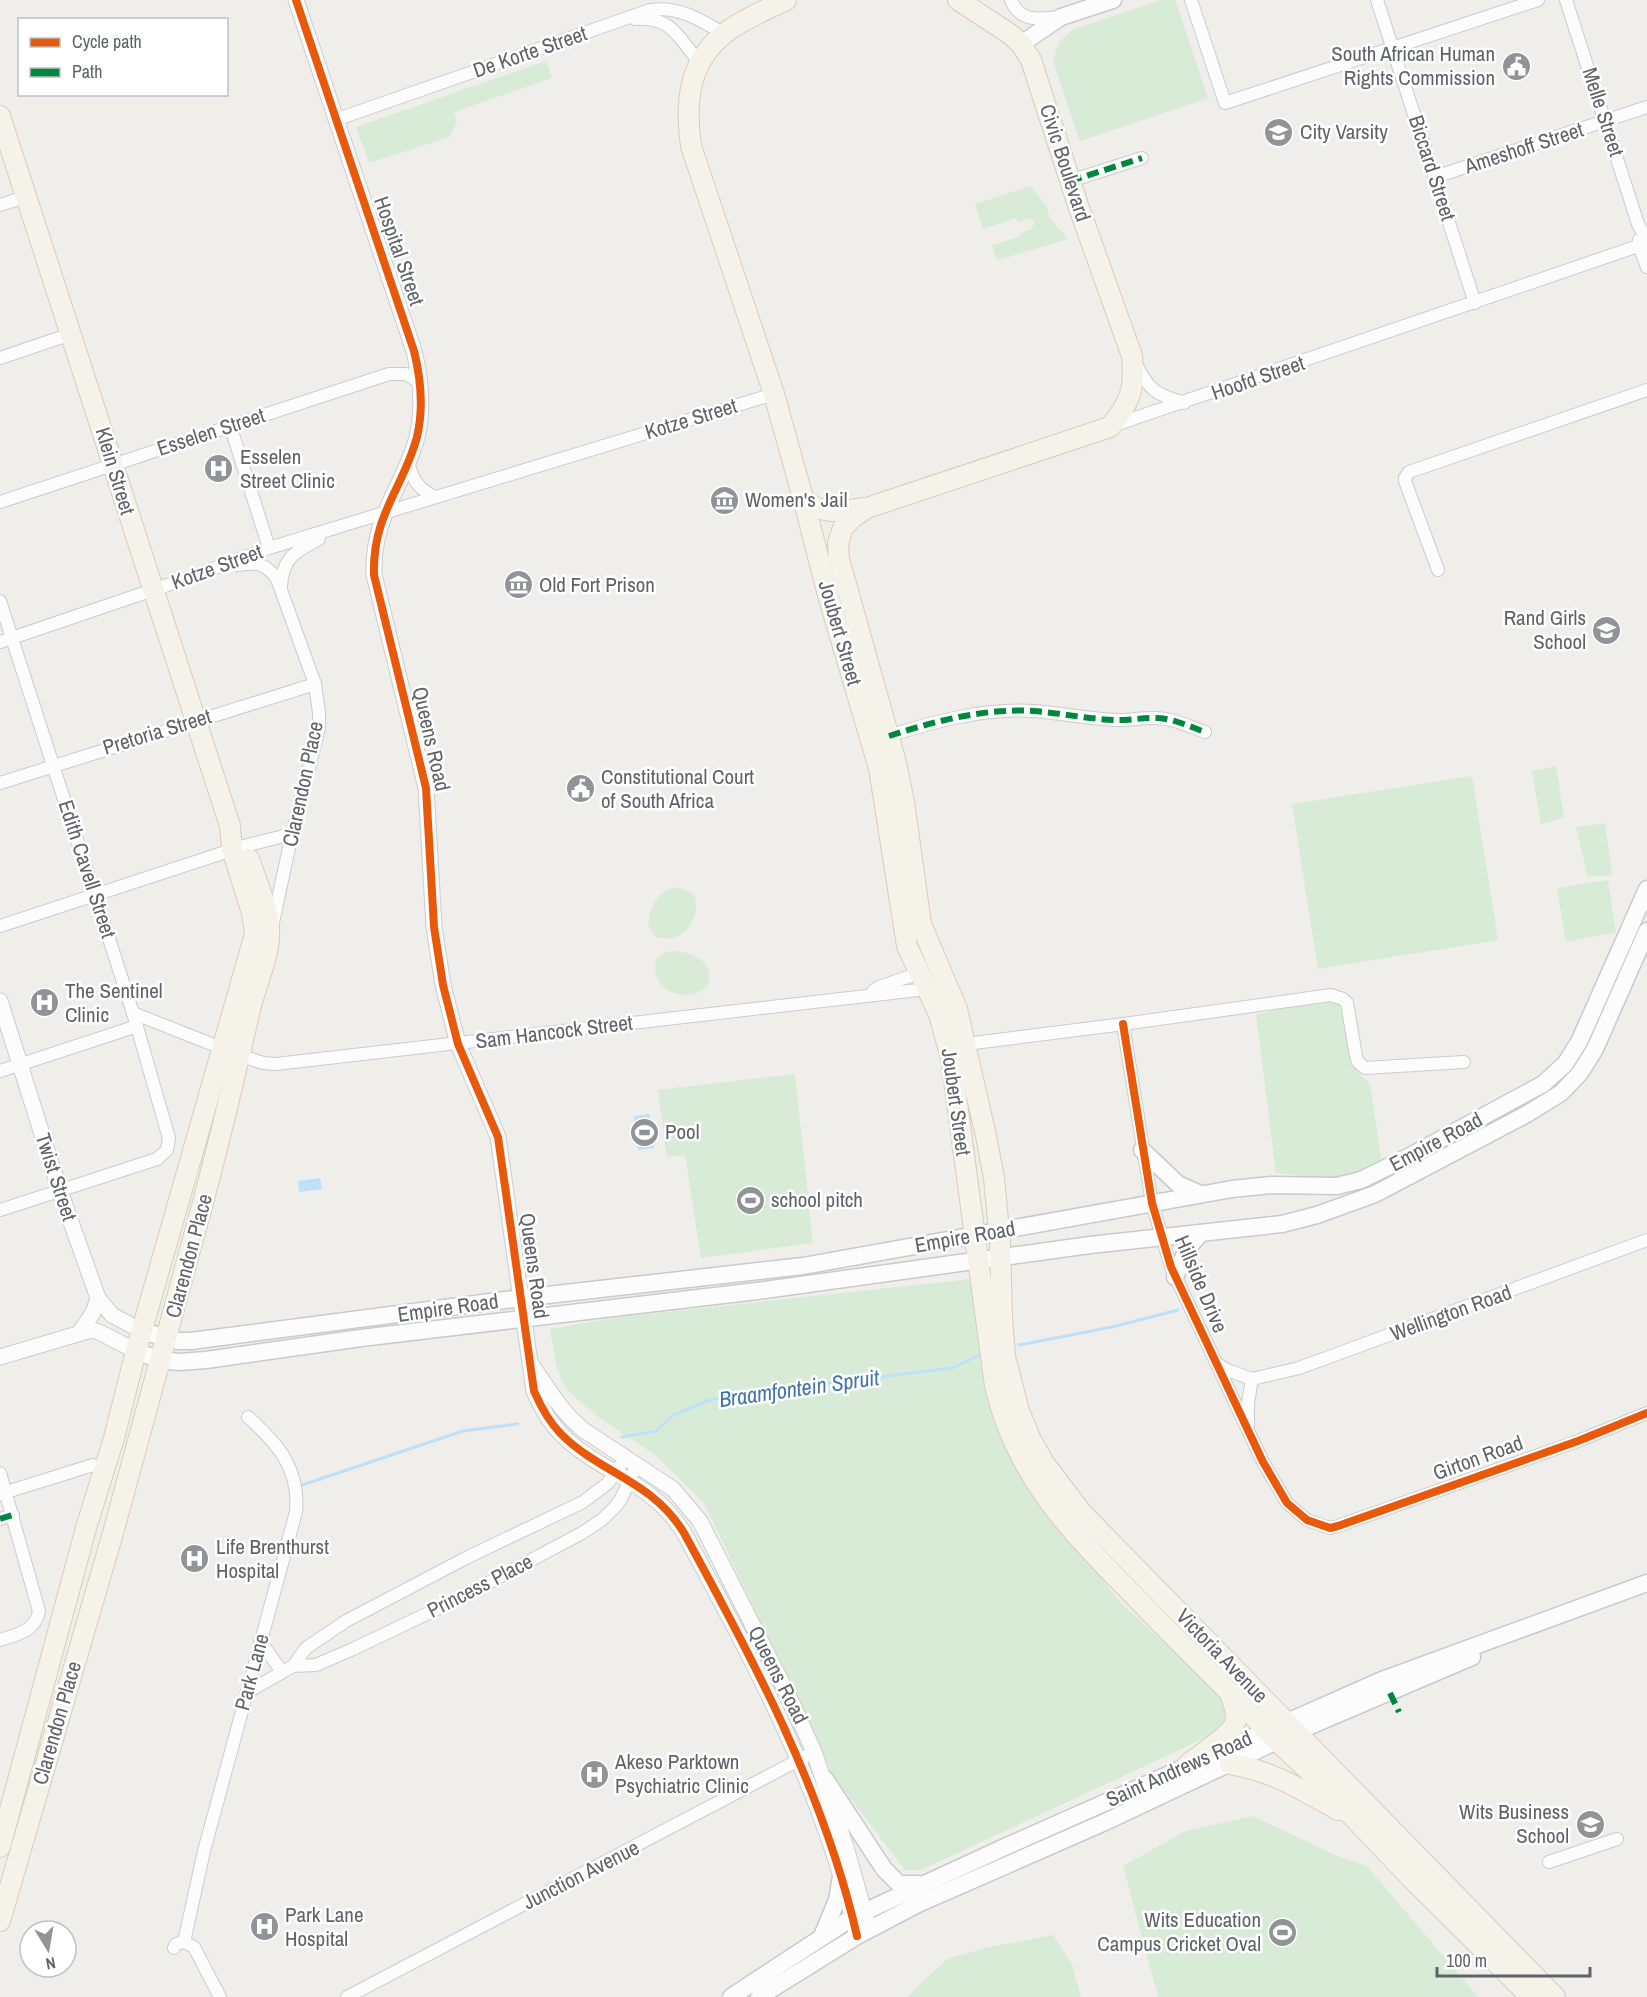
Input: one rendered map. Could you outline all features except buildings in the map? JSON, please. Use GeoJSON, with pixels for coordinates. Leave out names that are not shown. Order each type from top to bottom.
{"type":"FeatureCollection","features":[{"type":"Feature","properties":{"kind":"main road","name":"Joubert Street"},"geometry":{"type":"LineString","coordinates":[[758,0],[700,63],[689,95],[688,124],[691,146],[774,394],[804,498],[829,599],[879,768],[906,946],[945,1030],[951,1058],[978,1260]]}},
{"type":"Feature","properties":{"kind":"main road"},"geometry":{"type":"LineString","coordinates":[[730,30],[786,0]]}},
{"type":"Feature","properties":{"kind":"main road","name":"Civic Boulevard"},"geometry":{"type":"LineString","coordinates":[[958,0],[1021,44],[1031,60],[1070,181],[1132,356],[1133,389],[1128,404],[1110,427]]}},
{"type":"Feature","properties":{"kind":"main road"},"geometry":{"type":"LineString","coordinates":[[1021,44],[1061,17],[1113,0]]}},
{"type":"Feature","properties":{"kind":"main road","name":"Klein Street"},"geometry":{"type":"LineString","coordinates":[[0,116],[114,465],[194,720],[238,848],[262,899],[269,938]]}},
{"type":"Feature","properties":{"kind":"main road","name":"Hoofd Street"},"geometry":{"type":"LineString","coordinates":[[867,508],[1110,427]]}},
{"type":"Feature","properties":{"kind":"main road"},"geometry":{"type":"LineString","coordinates":[[804,498],[808,504],[821,510],[841,511],[867,508]]}},
{"type":"Feature","properties":{"kind":"main road","name":"Joubert Street"},"geometry":{"type":"LineString","coordinates":[[867,508],[847,522],[840,536],[837,550],[842,576],[889,736],[904,802],[919,916],[929,947],[951,994],[966,1044],[994,1178],[1000,1257]]}},
{"type":"Feature","properties":{"kind":"main road","name":"Clarendon Place"},"geometry":{"type":"LineString","coordinates":[[0,1921],[113,1531],[209,1181],[231,1051],[255,934],[238,848]]}},
{"type":"Feature","properties":{"kind":"main road","name":"Empire Road"},"geometry":{"type":"LineString","coordinates":[[142,1331],[167,1338],[191,1341],[521,1298],[803,1266],[1201,1194],[1271,1185],[1336,1186],[1361,1180],[1543,1084],[1565,1064],[1580,1042],[1647,889]]}},
{"type":"Feature","properties":{"kind":"main road","name":"Empire Road"},"geometry":{"type":"LineString","coordinates":[[136,1351],[160,1360],[179,1362],[206,1360],[757,1291],[1000,1257],[1282,1224],[1317,1215],[1359,1201],[1527,1114],[1553,1098],[1580,1073],[1595,1049],[1647,931]]}},
{"type":"Feature","properties":{"kind":"main road","name":"Clarendon Place"},"geometry":{"type":"LineString","coordinates":[[0,1847],[136,1351],[231,1051],[252,1000],[269,938]]}},
{"type":"Feature","properties":{"kind":"main road"},"geometry":{"type":"LineString","coordinates":[[1142,1150],[1178,1184],[1201,1194]]}},
{"type":"Feature","properties":{"kind":"main road"},"geometry":{"type":"LineString","coordinates":[[1175,1277],[1187,1249],[1201,1233]]}},
{"type":"Feature","properties":{"kind":"main road","name":"Victoria Avenue"},"geometry":{"type":"LineString","coordinates":[[1000,1257],[1005,1357],[1019,1411],[1044,1463],[1082,1513],[1555,1997]]}},
{"type":"Feature","properties":{"kind":"main road","name":"Victoria Avenue"},"geometry":{"type":"LineString","coordinates":[[978,1260],[995,1386],[1003,1416],[1023,1462],[1048,1501],[1079,1539],[1231,1695],[1532,1997]]}},
{"type":"Feature","properties":{"kind":"main road","name":"Saint Andrews Road"},"geometry":{"type":"LineString","coordinates":[[731,1997],[821,1936],[859,1914],[924,1884],[1185,1767],[1272,1736],[1419,1666],[1647,1582]]}},
{"type":"Feature","properties":{"kind":"main road","name":"Saint Andrews Road"},"geometry":{"type":"LineString","coordinates":[[1291,1727],[1647,1592]]}},
{"type":"Feature","properties":{"kind":"main road"},"geometry":{"type":"LineString","coordinates":[[1185,1767],[1231,1730],[1235,1719],[1231,1695]]}},
{"type":"Feature","properties":{"kind":"main road","name":"Saint Andrews Road"},"geometry":{"type":"LineString","coordinates":[[759,1997],[863,1932],[929,1899],[1095,1827],[1230,1764],[1272,1736]]}},
{"type":"Feature","properties":{"kind":"main road"},"geometry":{"type":"LineString","coordinates":[[1230,1764],[1250,1767],[1276,1776],[1359,1822]]}},
{"type":"Feature","properties":{"kind":"main road"},"geometry":{"type":"LineString","coordinates":[[825,1779],[869,1848],[893,1878],[900,1884],[924,1884]]}},
{"type":"Feature","properties":{"kind":"main road"},"geometry":{"type":"LineString","coordinates":[[821,1936],[837,1900],[841,1877]]}},
{"type":"Feature","properties":{"kind":"street","name":"Hospital Street"},"geometry":{"type":"LineString","coordinates":[[296,0],[414,351],[421,383],[417,438],[383,514]]}},
{"type":"Feature","properties":{"kind":"street"},"geometry":{"type":"LineString","coordinates":[[1011,0],[1019,13],[1027,18],[1038,20],[1061,17]]}},
{"type":"Feature","properties":{"kind":"street"},"geometry":{"type":"LineString","coordinates":[[1191,0],[1225,103],[1538,0]]}},
{"type":"Feature","properties":{"kind":"street","name":"Biccard Street"},"geometry":{"type":"LineString","coordinates":[[1377,0],[1476,303]]}},
{"type":"Feature","properties":{"kind":"street","name":"Melle Street"},"geometry":{"type":"LineString","coordinates":[[1566,0],[1644,243],[1647,267]]}},
{"type":"Feature","properties":{"kind":"street","name":"De Korte Street"},"geometry":{"type":"LineString","coordinates":[[335,120],[650,10],[674,10],[730,30]]}},
{"type":"Feature","properties":{"kind":"street"},"geometry":{"type":"LineString","coordinates":[[622,20],[649,19],[665,24],[681,37],[700,63]]}},
{"type":"Feature","properties":{"kind":"street","name":"Ameshoff Street"},"geometry":{"type":"LineString","coordinates":[[1435,177],[1647,106]]}},
{"type":"Feature","properties":{"kind":"street"},"geometry":{"type":"LineString","coordinates":[[1070,181],[1142,158]]}},
{"type":"Feature","properties":{"kind":"street"},"geometry":{"type":"LineString","coordinates":[[0,205],[25,197]]}},
{"type":"Feature","properties":{"kind":"street","name":"Hoofd Street"},"geometry":{"type":"LineString","coordinates":[[1110,427],[1476,303],[1644,243]]}},
{"type":"Feature","properties":{"kind":"street"},"geometry":{"type":"LineString","coordinates":[[0,358],[71,334]]}},
{"type":"Feature","properties":{"kind":"street","name":"Civic Boulevard"},"geometry":{"type":"LineString","coordinates":[[1132,356],[1143,380],[1153,391],[1184,403]]}},
{"type":"Feature","properties":{"kind":"street","name":"Esselen Street"},"geometry":{"type":"LineString","coordinates":[[0,502],[389,374],[406,374],[421,383]]}},
{"type":"Feature","properties":{"kind":"street"},"geometry":{"type":"LineString","coordinates":[[1438,570],[1405,482],[1409,472],[1647,390]]}},
{"type":"Feature","properties":{"kind":"street","name":"Kotze Street"},"geometry":{"type":"LineString","coordinates":[[0,642],[152,591],[269,548],[774,394]]}},
{"type":"Feature","properties":{"kind":"street"},"geometry":{"type":"LineString","coordinates":[[230,425],[269,548]]}},
{"type":"Feature","properties":{"kind":"street"},"geometry":{"type":"LineString","coordinates":[[408,462],[418,486],[435,497]]}},
{"type":"Feature","properties":{"kind":"street","name":"Queens Road"},"geometry":{"type":"LineString","coordinates":[[383,514],[375,544],[374,575],[426,788],[437,956],[458,1044],[498,1137],[534,1391],[551,1423],[574,1446],[658,1500],[678,1522],[800,1761],[841,1877],[859,1914]]}},
{"type":"Feature","properties":{"kind":"street"},"geometry":{"type":"LineString","coordinates":[[281,586],[283,569],[288,558],[344,526]]}},
{"type":"Feature","properties":{"kind":"street","name":"Clarendon Place"},"geometry":{"type":"LineString","coordinates":[[217,568],[253,563],[265,565],[272,572],[281,586],[315,684],[319,728],[292,834],[278,908],[269,938]]}},
{"type":"Feature","properties":{"kind":"street","name":"Edith Cavell Street"},"geometry":{"type":"LineString","coordinates":[[0,601],[133,1013],[169,1138],[167,1150],[157,1159],[60,1191]]}},
{"type":"Feature","properties":{"kind":"street","name":"Pretoria Street"},"geometry":{"type":"LineString","coordinates":[[0,783],[194,720],[315,684]]}},
{"type":"Feature","properties":{"kind":"street"},"geometry":{"type":"LineString","coordinates":[[889,736],[919,726],[957,718],[995,712],[1030,711],[1120,720],[1168,719],[1205,732]]}},
{"type":"Feature","properties":{"kind":"street"},"geometry":{"type":"LineString","coordinates":[[0,926],[238,848],[292,834]]}},
{"type":"Feature","properties":{"kind":"street","name":"Sam Hancock Street"},"geometry":{"type":"LineString","coordinates":[[133,1013],[263,1063],[276,1064],[869,994],[923,981]]}},
{"type":"Feature","properties":{"kind":"street"},"geometry":{"type":"LineString","coordinates":[[966,1044],[1331,995],[1347,1003],[1356,1056],[1358,1062],[1365,1068],[1464,1062]]}},
{"type":"Feature","properties":{"kind":"street","name":"Twist Street"},"geometry":{"type":"LineString","coordinates":[[0,1001],[60,1191],[98,1298],[112,1315],[142,1331]]}},
{"type":"Feature","properties":{"kind":"street","name":"Hillside Drive"},"geometry":{"type":"LineString","coordinates":[[1123,1024],[1152,1203],[1175,1277],[1252,1439],[1287,1503],[1306,1520],[1320,1525]]}},
{"type":"Feature","properties":{"kind":"street"},"geometry":{"type":"LineString","coordinates":[[0,1071],[137,1026]]}},
{"type":"Feature","properties":{"kind":"street"},"geometry":{"type":"LineString","coordinates":[[0,1210],[60,1191]]}},
{"type":"Feature","properties":{"kind":"street","name":"Wellington Road"},"geometry":{"type":"LineString","coordinates":[[1252,1379],[1299,1368],[1647,1240]]}},
{"type":"Feature","properties":{"kind":"street"},"geometry":{"type":"LineString","coordinates":[[79,1333],[93,1313],[98,1298]]}},
{"type":"Feature","properties":{"kind":"street"},"geometry":{"type":"LineString","coordinates":[[0,1358],[91,1330],[136,1351]]}},
{"type":"Feature","properties":{"kind":"street"},"geometry":{"type":"LineString","coordinates":[[1215,1362],[1227,1370],[1252,1379],[1247,1415],[1252,1439]]}},
{"type":"Feature","properties":{"kind":"street","name":"Queens Road"},"geometry":{"type":"LineString","coordinates":[[531,1364],[570,1419],[673,1489],[700,1521],[794,1705],[825,1779],[863,1932]]}},
{"type":"Feature","properties":{"kind":"street","name":"Girton Road"},"geometry":{"type":"LineString","coordinates":[[1320,1525],[1330,1528],[1349,1523],[1578,1442],[1647,1413]]}},
{"type":"Feature","properties":{"kind":"street","name":"Park Lane"},"geometry":{"type":"LineString","coordinates":[[184,1942],[199,1872],[296,1512],[297,1501],[291,1470],[284,1456],[271,1438],[248,1417]]}},
{"type":"Feature","properties":{"kind":"street","name":"Princess Place"},"geometry":{"type":"LineString","coordinates":[[288,1669],[316,1665],[353,1649],[458,1599],[582,1533],[603,1519],[621,1499],[622,1476],[631,1461]]}},
{"type":"Feature","properties":{"kind":"street"},"geometry":{"type":"LineString","coordinates":[[3,1493],[93,1465]]}},
{"type":"Feature","properties":{"kind":"street"},"geometry":{"type":"LineString","coordinates":[[0,1473],[3,1493],[13,1515],[37,1604],[38,1616],[24,1632],[0,1640]]}},
{"type":"Feature","properties":{"kind":"street","name":"Princess Place"},"geometry":{"type":"LineString","coordinates":[[246,1693],[288,1669],[306,1648],[346,1621],[468,1557],[583,1502],[608,1483],[622,1476]]}},
{"type":"Feature","properties":{"kind":"street"},"geometry":{"type":"LineString","coordinates":[[0,1519],[13,1515]]}},
{"type":"Feature","properties":{"kind":"street"},"geometry":{"type":"LineString","coordinates":[[260,1641],[288,1669]]}},
{"type":"Feature","properties":{"kind":"street","name":"Junction Avenue"},"geometry":{"type":"LineString","coordinates":[[347,1997],[814,1752]]}},
{"type":"Feature","properties":{"kind":"street"},"geometry":{"type":"LineString","coordinates":[[1549,1862],[1617,1839]]}},
{"type":"Feature","properties":{"kind":"street"},"geometry":{"type":"LineString","coordinates":[[212,1997],[189,1953],[174,1948],[176,1944],[184,1942],[194,1947],[220,1997]]}},
{"type":"Feature","properties":{"kind":"green space"},"geometry":{"type":"Polygon","coordinates":[[[1162,0],[1175,0],[1208,98],[1080,141],[1053,61],[1059,42],[1074,29],[1162,0]]]}},
{"type":"Feature","properties":{"kind":"green space"},"geometry":{"type":"Polygon","coordinates":[[[546,61],[552,78],[454,112],[457,122],[449,137],[369,163],[356,127],[546,61]]]}},
{"type":"Feature","properties":{"kind":"green space"},"geometry":{"type":"Polygon","coordinates":[[[1030,186],[1047,207],[1049,217],[1068,239],[997,260],[992,245],[1021,236],[1021,233],[1032,229],[1031,226],[1035,225],[1033,220],[1028,218],[1018,222],[1016,218],[983,229],[975,204],[1030,186]]]}},
{"type":"Feature","properties":{"kind":"green space"},"geometry":{"type":"Polygon","coordinates":[[[1556,766],[1564,818],[1541,824],[1532,771],[1556,766]]]}},
{"type":"Feature","properties":{"kind":"green space"},"geometry":{"type":"Polygon","coordinates":[[[1472,776],[1498,940],[1318,969],[1292,804],[1472,776]]]}},
{"type":"Feature","properties":{"kind":"green space"},"geometry":{"type":"Polygon","coordinates":[[[1605,823],[1612,875],[1588,877],[1576,827],[1605,823]]]}},
{"type":"Feature","properties":{"kind":"green space"},"geometry":{"type":"Polygon","coordinates":[[[1608,880],[1616,932],[1566,942],[1557,888],[1608,880]]]}},
{"type":"Feature","properties":{"kind":"green space"},"geometry":{"type":"Polygon","coordinates":[[[679,887],[694,894],[696,912],[693,920],[688,928],[674,937],[656,937],[648,925],[653,905],[665,891],[679,887]]]}},
{"type":"Feature","properties":{"kind":"green space"},"geometry":{"type":"Polygon","coordinates":[[[669,951],[693,955],[700,959],[709,970],[707,987],[686,995],[664,987],[656,974],[655,966],[657,958],[669,951]]]}},
{"type":"Feature","properties":{"kind":"green space"},"geometry":{"type":"Polygon","coordinates":[[[1327,998],[1344,1003],[1346,1036],[1351,1058],[1361,1076],[1370,1083],[1382,1165],[1337,1179],[1276,1173],[1256,1014],[1327,998]]]}},
{"type":"Feature","properties":{"kind":"green space","name":"school pitch"},"geometry":{"type":"Polygon","coordinates":[[[795,1074],[813,1243],[701,1258],[685,1155],[667,1157],[658,1090],[795,1074]]]}},
{"type":"Feature","properties":{"kind":"green space"},"geometry":{"type":"Polygon","coordinates":[[[972,1279],[1038,1496],[1119,1601],[1222,1696],[1226,1716],[1220,1731],[921,1870],[905,1870],[834,1777],[704,1503],[655,1455],[598,1417],[566,1389],[557,1369],[550,1329],[619,1317],[972,1279]]]}},
{"type":"Feature","properties":{"kind":"green space","name":"Wits Education Campus Cricket Oval"},"geometry":{"type":"Polygon","coordinates":[[[1253,1816],[1335,1855],[1367,1866],[1478,1997],[1158,1997],[1123,1866],[1186,1831],[1253,1816]]]}},
{"type":"Feature","properties":{"kind":"green space"},"geometry":{"type":"Polygon","coordinates":[[[1053,1935],[1072,1964],[1081,1997],[909,1997],[947,1959],[985,1948],[1053,1935]]]}},
{"type":"Feature","properties":{"kind":"water","name":"Pool"},"geometry":{"type":"Polygon","coordinates":[[[650,1114],[654,1148],[638,1150],[634,1116],[650,1114]]]}},
{"type":"Feature","properties":{"kind":"water"},"geometry":{"type":"Polygon","coordinates":[[[320,1178],[322,1189],[299,1192],[298,1181],[320,1178]]]}},
{"type":"Feature","properties":{"kind":"waterway"},"geometry":{"type":"LineString","coordinates":[[1019,1345],[1112,1327],[1178,1310]]}},
{"type":"Feature","properties":{"kind":"waterway","name":"Braamfontein Spruit"},"geometry":{"type":"LineString","coordinates":[[622,1437],[656,1431],[672,1416],[707,1401],[737,1394],[953,1368],[983,1353]]}},
{"type":"Feature","properties":{"kind":"waterway"},"geometry":{"type":"LineString","coordinates":[[302,1485],[463,1431],[517,1424]]}},
{"type":"Feature","properties":{"kind":"marked path"},"geometry":{"type":"LineString","coordinates":[[1070,181],[1142,158]]}},
{"type":"Feature","properties":{"kind":"marked path"},"geometry":{"type":"LineString","coordinates":[[889,736],[960,717],[1015,711],[1109,720],[1159,718],[1179,722],[1205,732]]}},
{"type":"Feature","properties":{"kind":"marked path"},"geometry":{"type":"LineString","coordinates":[[0,1519],[13,1515]]}},
{"type":"Feature","properties":{"kind":"marked path"},"geometry":{"type":"LineString","coordinates":[[1390,1693],[1399,1712]]}},
{"type":"Feature","properties":{"kind":"cycle path"},"geometry":{"type":"LineString","coordinates":[[296,0],[414,351],[418,372],[421,404],[417,437],[378,535],[374,575],[426,788],[434,927],[443,985],[458,1044],[498,1137],[534,1391],[546,1414],[561,1434],[576,1448],[642,1489],[657,1501],[684,1533],[761,1679],[806,1779],[826,1830],[857,1936]]}},
{"type":"Feature","properties":{"kind":"cycle path"},"geometry":{"type":"LineString","coordinates":[[1123,1024],[1152,1203],[1171,1267],[1263,1462],[1287,1503],[1307,1520],[1330,1528],[1338,1526],[1578,1441],[1647,1413]]}},
{"type":"Feature","properties":{"kind":"place","name":"South African Human Rights Commission"},"geometry":{"type":"Point","coordinates":[1516,66]}},
{"type":"Feature","properties":{"kind":"place","name":"City Varsity"},"geometry":{"type":"Point","coordinates":[1279,132]}},
{"type":"Feature","properties":{"kind":"place","name":"Esselen Street Clinic"},"geometry":{"type":"Point","coordinates":[219,469]}},
{"type":"Feature","properties":{"kind":"place","name":"Women's Jail"},"geometry":{"type":"Point","coordinates":[724,500]}},
{"type":"Feature","properties":{"kind":"place","name":"Old Fort Prison"},"geometry":{"type":"Point","coordinates":[518,585]}},
{"type":"Feature","properties":{"kind":"place","name":"Rand Girls School"},"geometry":{"type":"Point","coordinates":[1607,630]}},
{"type":"Feature","properties":{"kind":"place","name":"Constitutional Court of South Africa"},"geometry":{"type":"Point","coordinates":[580,789]}},
{"type":"Feature","properties":{"kind":"place","name":"The Sentinel Clinic"},"geometry":{"type":"Point","coordinates":[44,1003]}},
{"type":"Feature","properties":{"kind":"place","name":"Pool"},"geometry":{"type":"Point","coordinates":[644,1132]}},
{"type":"Feature","properties":{"kind":"place","name":"school pitch"},"geometry":{"type":"Point","coordinates":[750,1200]}},
{"type":"Feature","properties":{"kind":"place","name":"Life Brenthurst Hospital"},"geometry":{"type":"Point","coordinates":[195,1559]}},
{"type":"Feature","properties":{"kind":"place","name":"Akeso Parktown Psychiatric Clinic"},"geometry":{"type":"Point","coordinates":[594,1774]}},
{"type":"Feature","properties":{"kind":"place","name":"Wits Business School"},"geometry":{"type":"Point","coordinates":[1590,1824]}},
{"type":"Feature","properties":{"kind":"place","name":"Park Lane Hospital"},"geometry":{"type":"Point","coordinates":[264,1927]}},
{"type":"Feature","properties":{"kind":"place","name":"Wits Education Campus Cricket Oval"},"geometry":{"type":"Point","coordinates":[1282,1932]}}]}
